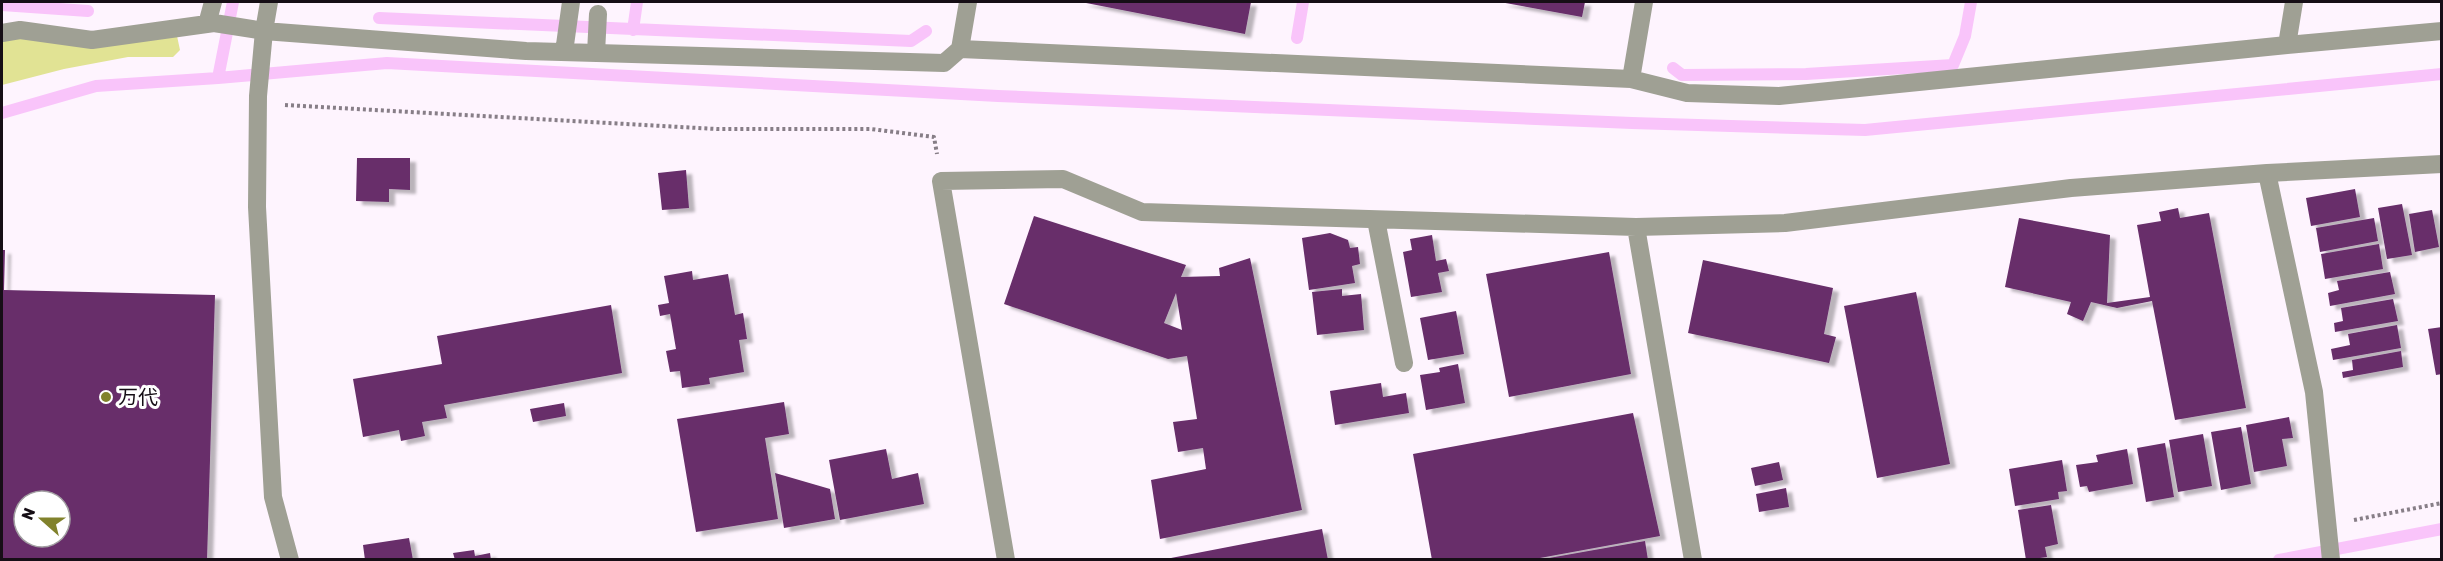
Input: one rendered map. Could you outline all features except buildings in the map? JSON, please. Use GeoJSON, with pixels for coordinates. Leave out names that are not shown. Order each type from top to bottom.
{"type":"FeatureCollection","features":[{"type":"Feature","properties":{"kind":"street"},"geometry":{"type":"LineString","coordinates":[[210,24],[213,2]]}},
{"type":"Feature","properties":{"kind":"street"},"geometry":{"type":"LineString","coordinates":[[269,2],[258,100],[257,207],[273,497],[290,560]]}},
{"type":"Feature","properties":{"kind":"street"},"geometry":{"type":"LineString","coordinates":[[2,33],[20,30],[92,40],[210,24],[264,31],[526,51],[944,63],[960,49],[968,2]]}},
{"type":"Feature","properties":{"kind":"street"},"geometry":{"type":"LineString","coordinates":[[1631,79],[1644,2]]}},
{"type":"Feature","properties":{"kind":"street"},"geometry":{"type":"LineString","coordinates":[[2287,45],[2294,2]]}},
{"type":"Feature","properties":{"kind":"street"},"geometry":{"type":"LineString","coordinates":[[564,52],[570,7]]}},
{"type":"Feature","properties":{"kind":"street"},"geometry":{"type":"LineString","coordinates":[[596,53],[598,14]]}},
{"type":"Feature","properties":{"kind":"street"},"geometry":{"type":"LineString","coordinates":[[960,49],[1631,79],[1686,93],[1779,96],[2442,31]]}},
{"type":"Feature","properties":{"kind":"street"},"geometry":{"type":"LineString","coordinates":[[1006,560],[940,181],[1063,179],[1142,212],[1636,227],[1785,223],[2071,188],[2267,173],[2442,164]]}},
{"type":"Feature","properties":{"kind":"street"},"geometry":{"type":"LineString","coordinates":[[2267,173],[2314,392],[2331,560]]}},
{"type":"Feature","properties":{"kind":"street"},"geometry":{"type":"LineString","coordinates":[[1376,220],[1404,363]]}},
{"type":"Feature","properties":{"kind":"street"},"geometry":{"type":"LineString","coordinates":[[1636,227],[1693,560]]}},
{"type":"Feature","properties":{"kind":"path"},"geometry":{"type":"LineString","coordinates":[[258,100],[682,127],[871,129],[934,137],[940,181]]}},
{"type":"Feature","properties":{"kind":"path"},"geometry":{"type":"LineString","coordinates":[[2328,527],[2442,503]]}},
{"type":"Feature","properties":{"kind":"green space"},"geometry":{"type":"Polygon","coordinates":[[[177,36],[180,50],[173,57],[128,57],[64,69],[2,85],[2,39],[177,36]]]}},
{"type":"Feature","properties":{"kind":"waterway"},"geometry":{"type":"LineString","coordinates":[[218,78],[233,2]]}},
{"type":"Feature","properties":{"kind":"waterway"},"geometry":{"type":"LineString","coordinates":[[633,30],[637,2]]}},
{"type":"Feature","properties":{"kind":"waterway"},"geometry":{"type":"LineString","coordinates":[[1297,38],[1303,2]]}},
{"type":"Feature","properties":{"kind":"waterway"},"geometry":{"type":"LineString","coordinates":[[1673,68],[1682,75],[1806,74],[1953,65],[1965,36],[1971,2]]}},
{"type":"Feature","properties":{"kind":"waterway"},"geometry":{"type":"LineString","coordinates":[[2,5],[88,11]]}},
{"type":"Feature","properties":{"kind":"waterway"},"geometry":{"type":"LineString","coordinates":[[379,18],[911,41],[926,31]]}},
{"type":"Feature","properties":{"kind":"waterway"},"geometry":{"type":"LineString","coordinates":[[2,113],[96,86],[387,63],[998,96],[1632,123],[1865,130],[2442,74]]}},
{"type":"Feature","properties":{"kind":"waterway"},"geometry":{"type":"LineString","coordinates":[[2279,560],[2442,529]]}},
{"type":"Feature","properties":{"kind":"place","name":"万代"},"geometry":{"type":"Point","coordinates":[106,397]}}]}
